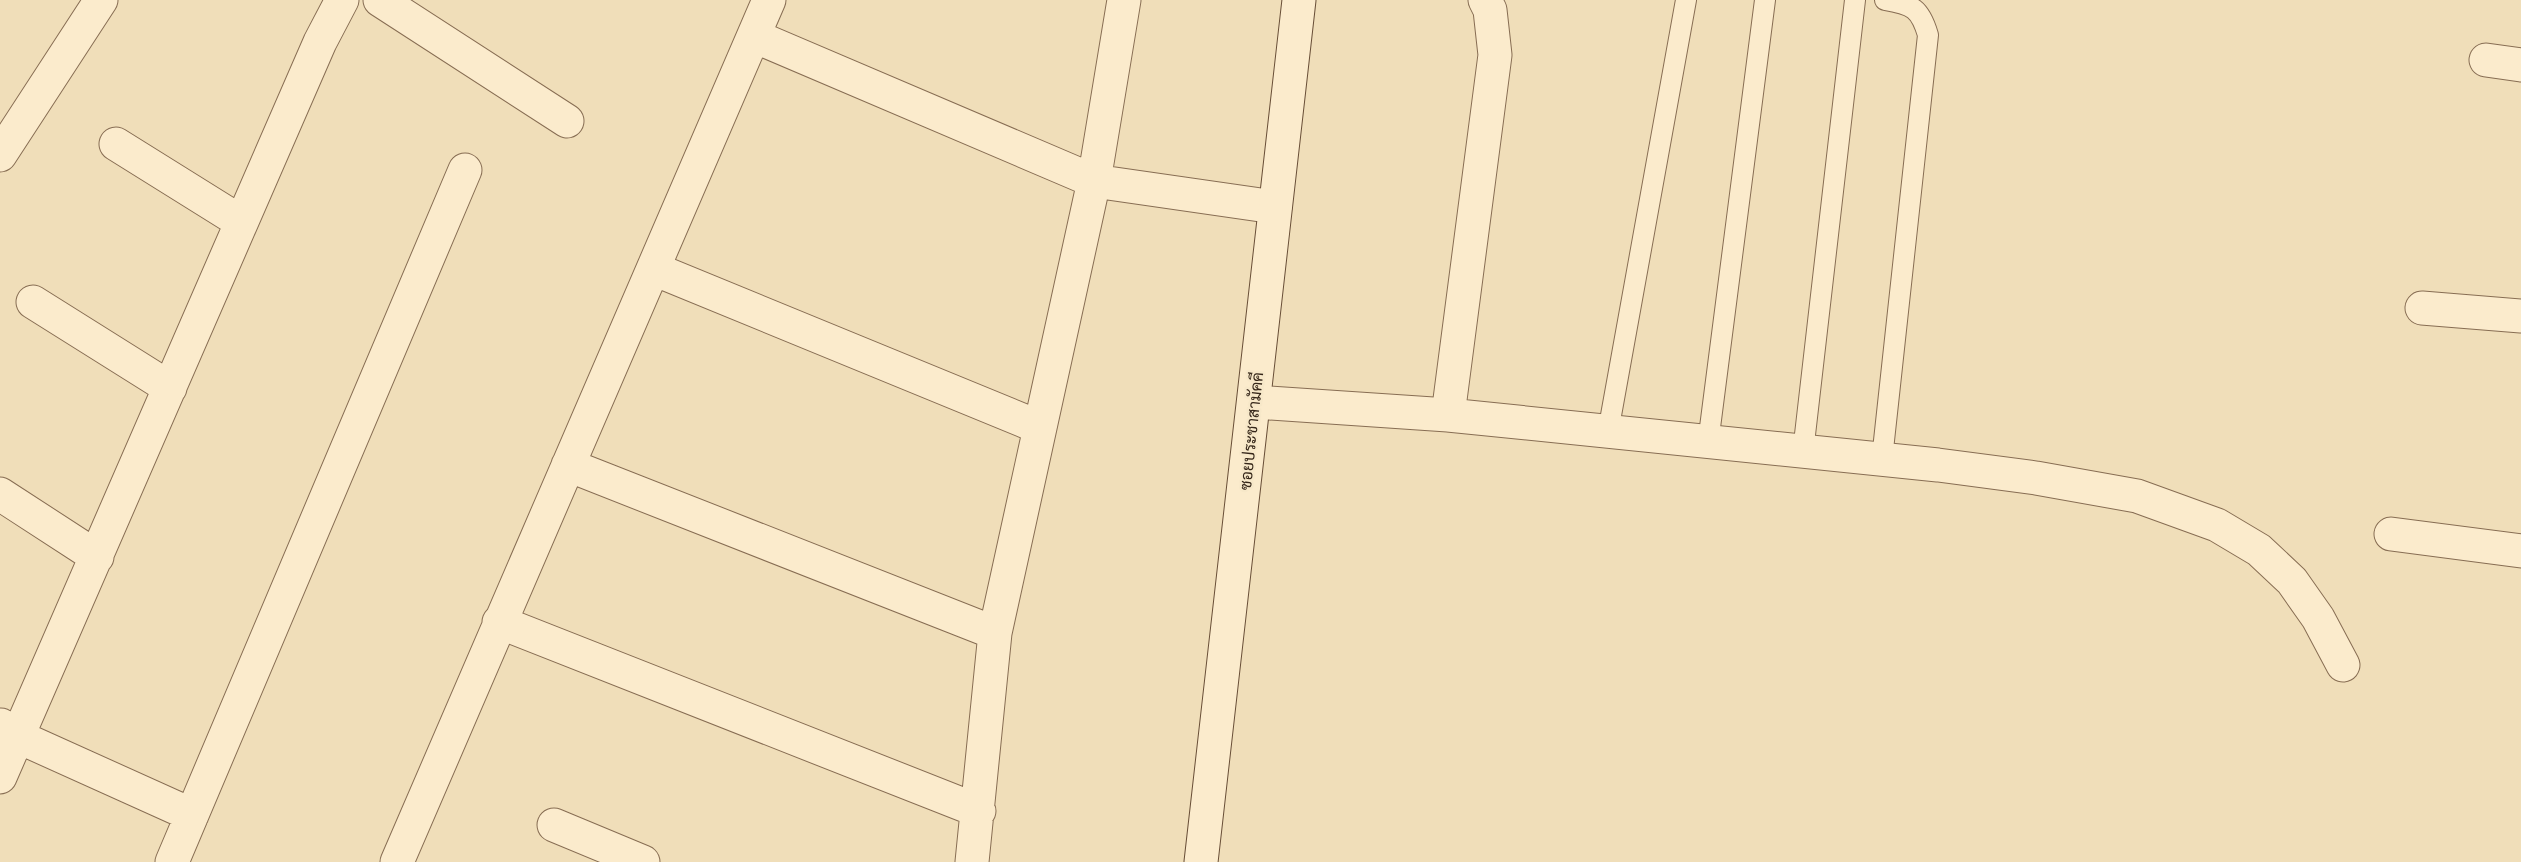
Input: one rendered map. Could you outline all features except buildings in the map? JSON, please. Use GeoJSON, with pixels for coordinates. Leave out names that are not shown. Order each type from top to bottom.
{"type":"FeatureCollection","features":[{"type":"Feature","properties":{"kind":"street"},"geometry":{"type":"LineString","coordinates":[[0,155],[101,0]]}},
{"type":"Feature","properties":{"kind":"street"},"geometry":{"type":"LineString","coordinates":[[0,777],[9,730],[97,557],[320,42],[342,0]]}},
{"type":"Feature","properties":{"kind":"street"},"geometry":{"type":"LineString","coordinates":[[380,0],[567,121]]}},
{"type":"Feature","properties":{"kind":"street"},"geometry":{"type":"LineString","coordinates":[[397,862],[769,0]]}},
{"type":"Feature","properties":{"kind":"street"},"geometry":{"type":"LineString","coordinates":[[972,862],[979,811],[995,633],[1094,182],[1125,0]]}},
{"type":"Feature","properties":{"kind":"street","name":"ซอยประชาสามัคคี"},"geometry":{"type":"LineString","coordinates":[[1201,862],[1299,0]]}},
{"type":"Feature","properties":{"kind":"street"},"geometry":{"type":"LineString","coordinates":[[1448,416],[1494,55],[1490,10],[1485,0]]}},
{"type":"Feature","properties":{"kind":"street"},"geometry":{"type":"LineString","coordinates":[[754,36],[1094,182],[1275,207]]}},
{"type":"Feature","properties":{"kind":"street"},"geometry":{"type":"LineString","coordinates":[[2486,60],[2521,65]]}},
{"type":"Feature","properties":{"kind":"street"},"geometry":{"type":"LineString","coordinates":[[116,144],[241,222]]}},
{"type":"Feature","properties":{"kind":"street"},"geometry":{"type":"LineString","coordinates":[[172,862],[465,170]]}},
{"type":"Feature","properties":{"kind":"street"},"geometry":{"type":"LineString","coordinates":[[654,269],[1039,427]]}},
{"type":"Feature","properties":{"kind":"street"},"geometry":{"type":"LineString","coordinates":[[33,302],[170,388]]}},
{"type":"Feature","properties":{"kind":"street"},"geometry":{"type":"LineString","coordinates":[[2422,308],[2521,316]]}},
{"type":"Feature","properties":{"kind":"street"},"geometry":{"type":"LineString","coordinates":[[1254,402],[1448,416],[1882,459],[2036,478],[2137,496],[2217,525],[2259,550],[2292,581],[2318,618],[2343,665]]}},
{"type":"Feature","properties":{"kind":"street"},"geometry":{"type":"LineString","coordinates":[[568,465],[995,633]]}},
{"type":"Feature","properties":{"kind":"street"},"geometry":{"type":"LineString","coordinates":[[0,494],[97,557]]}},
{"type":"Feature","properties":{"kind":"street"},"geometry":{"type":"LineString","coordinates":[[2391,534],[2521,551]]}},
{"type":"Feature","properties":{"kind":"street"},"geometry":{"type":"LineString","coordinates":[[499,622],[979,811]]}},
{"type":"Feature","properties":{"kind":"street"},"geometry":{"type":"LineString","coordinates":[[9,730],[192,815]]}},
{"type":"Feature","properties":{"kind":"street"},"geometry":{"type":"LineString","coordinates":[[554,825],[643,862]]}},
{"type":"Feature","properties":{"kind":"lane"},"geometry":{"type":"LineString","coordinates":[[1608,432],[1686,0]]}},
{"type":"Feature","properties":{"kind":"lane"},"geometry":{"type":"LineString","coordinates":[[1708,443],[1765,0]]}},
{"type":"Feature","properties":{"kind":"lane"},"geometry":{"type":"LineString","coordinates":[[1803,452],[1855,0]]}},
{"type":"Feature","properties":{"kind":"lane"},"geometry":{"type":"LineString","coordinates":[[1882,459],[1928,35],[1922,16],[1908,4],[1886,0]]}}]}
